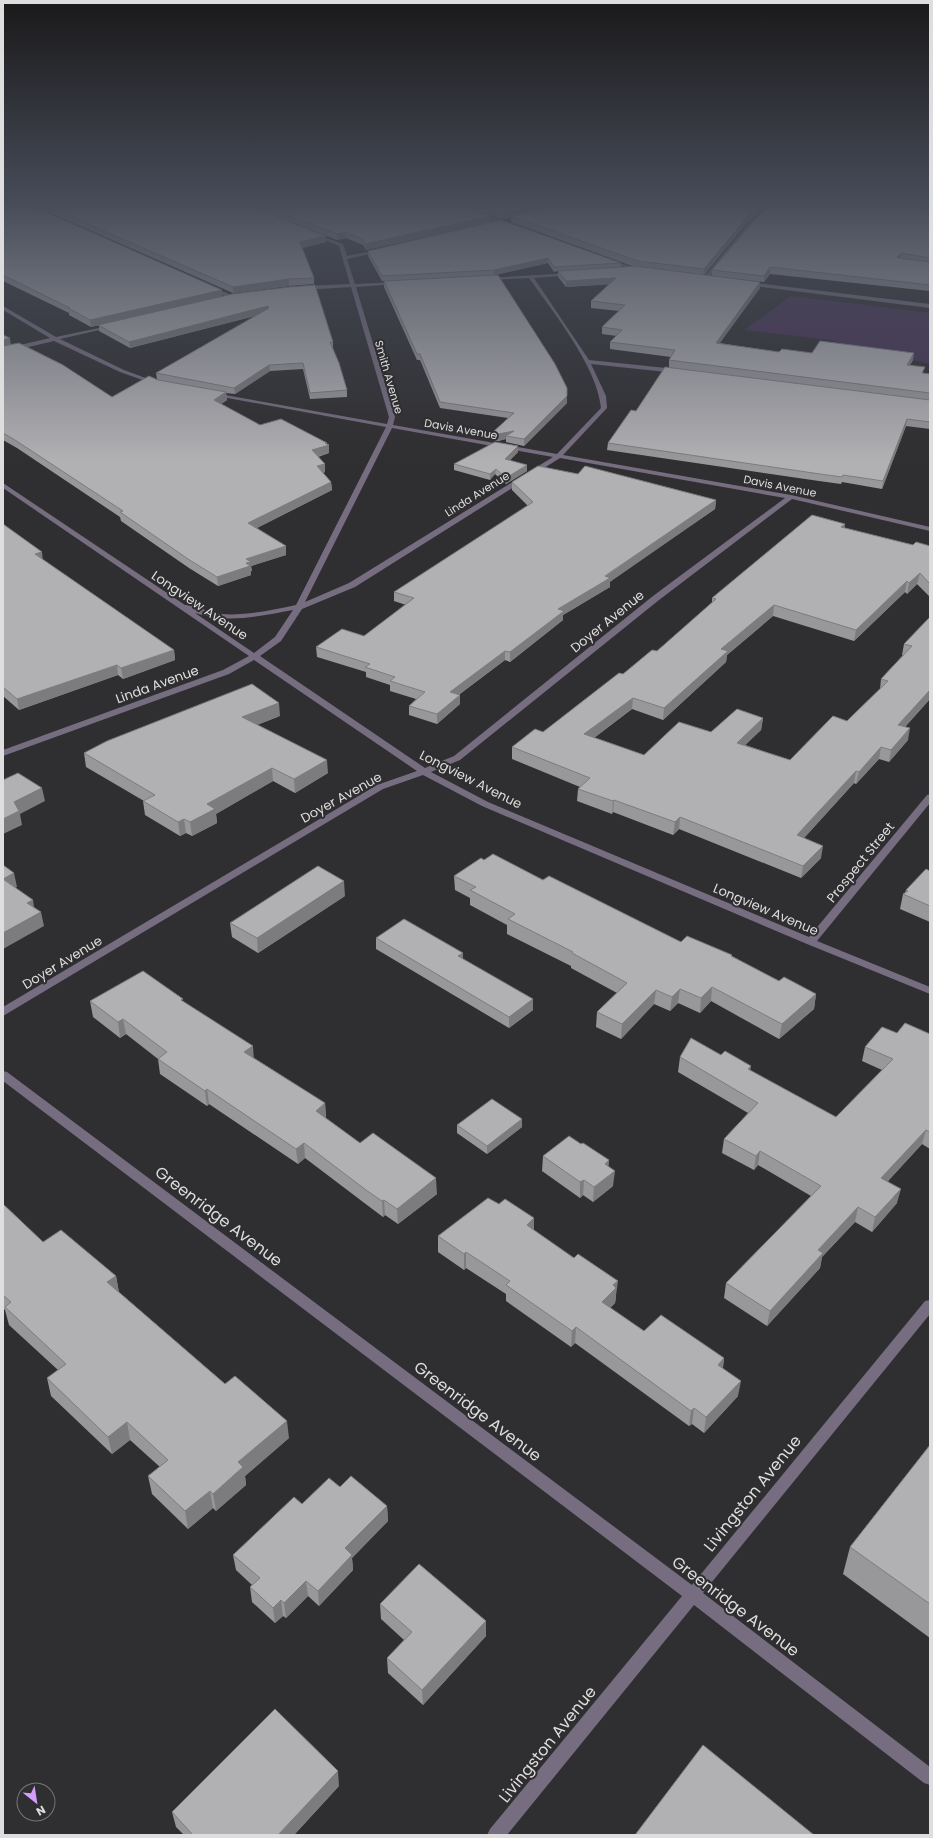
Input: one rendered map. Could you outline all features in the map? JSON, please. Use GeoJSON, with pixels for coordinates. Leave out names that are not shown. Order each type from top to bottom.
{"type":"FeatureCollection","features":[{"type":"Feature","properties":{"kind":"street"},"geometry":{"type":"LineString","coordinates":[[216,290],[232,297]]}},
{"type":"Feature","properties":{"kind":"street","name":"Smith Avenue"},"geometry":{"type":"LineString","coordinates":[[299,607],[390,426],[392,417],[353,290]]}},
{"type":"Feature","properties":{"kind":"street","name":"Linda Avenue"},"geometry":{"type":"LineString","coordinates":[[176,604],[211,615],[224,616],[262,614],[299,607],[352,585],[557,457],[604,408],[605,402],[602,392],[587,362],[539,290]]}},
{"type":"Feature","properties":{"kind":"street"},"geometry":{"type":"LineString","coordinates":[[791,290],[930,306]]}},
{"type":"Feature","properties":{"kind":"street"},"geometry":{"type":"LineString","coordinates":[[221,300],[239,296]]}},
{"type":"Feature","properties":{"kind":"street"},"geometry":{"type":"LineString","coordinates":[[3,308],[55,339],[122,371],[161,385]]}},
{"type":"Feature","properties":{"kind":"street"},"geometry":{"type":"LineString","coordinates":[[3,351],[116,325]]}},
{"type":"Feature","properties":{"kind":"street"},"geometry":{"type":"LineString","coordinates":[[587,362],[617,364],[680,372]]}},
{"type":"Feature","properties":{"kind":"street","name":"Davis Avenue"},"geometry":{"type":"LineString","coordinates":[[204,393],[557,457],[791,497],[930,528]]}},
{"type":"Feature","properties":{"kind":"street","name":"Longview Avenue"},"geometry":{"type":"LineString","coordinates":[[3,485],[424,772],[485,804],[930,991]]}},
{"type":"Feature","properties":{"kind":"street","name":"Doyer Avenue"},"geometry":{"type":"LineString","coordinates":[[3,1012],[380,787],[424,772],[457,758],[656,598],[791,497]]}},
{"type":"Feature","properties":{"kind":"street","name":"Linda Avenue"},"geometry":{"type":"LineString","coordinates":[[3,753],[226,672],[254,657],[278,639],[299,607]]}},
{"type":"Feature","properties":{"kind":"street","name":"Prospect Street"},"geometry":{"type":"LineString","coordinates":[[811,942],[930,797]]}},
{"type":"Feature","properties":{"kind":"street","name":"Greenridge Avenue"},"geometry":{"type":"LineString","coordinates":[[3,1075],[692,1594],[930,1777]]}},
{"type":"Feature","properties":{"kind":"street","name":"Livingston Avenue"},"geometry":{"type":"LineString","coordinates":[[496,1835],[930,1305]]}},
{"type":"Feature","properties":{"kind":"shaded area"},"geometry":{"type":"Polygon","coordinates":[[[791,296],[930,313],[930,364],[829,340],[744,330],[791,296]]]}},
{"type":"Feature","properties":{"kind":"building"},"geometry":{"type":"Polygon","coordinates":[[[33,290],[222,290],[90,320],[68,308],[70,308],[33,290]]]}},
{"type":"Feature","properties":{"kind":"building"},"geometry":{"type":"Polygon","coordinates":[[[266,290],[317,290],[333,342],[330,342],[339,363],[347,390],[310,393],[303,363],[269,365],[234,388],[156,373],[269,308],[268,306],[129,342],[98,325],[232,294],[266,290]]]}},
{"type":"Feature","properties":{"kind":"building"},"geometry":{"type":"Polygon","coordinates":[[[388,290],[507,290],[555,364],[567,388],[567,396],[524,439],[506,436],[514,431],[498,434],[492,433],[514,413],[440,402],[420,354],[417,354],[388,290]]]}},
{"type":"Feature","properties":{"kind":"building"},"geometry":{"type":"Polygon","coordinates":[[[603,290],[754,290],[716,343],[779,352],[782,349],[812,353],[820,341],[914,353],[907,365],[925,367],[922,373],[930,374],[930,393],[669,360],[675,350],[610,342],[622,330],[602,327],[625,305],[591,301],[603,290]]]}},
{"type":"Feature","properties":{"kind":"building"},"geometry":{"type":"Polygon","coordinates":[[[3,335],[10,338],[3,340],[3,335]]]}},
{"type":"Feature","properties":{"kind":"building"},"geometry":{"type":"Polygon","coordinates":[[[19,343],[63,365],[112,397],[149,376],[158,380],[226,392],[214,400],[260,425],[281,419],[327,443],[325,443],[329,445],[312,450],[325,464],[317,466],[331,482],[248,523],[286,546],[246,559],[251,562],[246,563],[250,566],[217,577],[120,512],[123,511],[3,433],[3,346],[19,343]]]}},
{"type":"Feature","properties":{"kind":"building"},"geometry":{"type":"Polygon","coordinates":[[[665,367],[930,400],[930,422],[907,419],[883,481],[843,475],[842,477],[820,474],[608,443],[631,410],[636,411],[665,367]]]}},
{"type":"Feature","properties":{"kind":"building"},"geometry":{"type":"Polygon","coordinates":[[[495,442],[518,446],[505,459],[527,465],[506,478],[496,469],[490,474],[454,464],[495,442]]]}},
{"type":"Feature","properties":{"kind":"building"},"geometry":{"type":"Polygon","coordinates":[[[538,466],[578,474],[585,466],[716,500],[605,576],[610,578],[558,609],[564,611],[510,652],[505,651],[450,692],[460,695],[437,714],[409,706],[425,692],[390,681],[395,677],[365,667],[370,664],[316,647],[342,629],[364,636],[414,598],[394,592],[533,502],[512,482],[538,466]]]}},
{"type":"Feature","properties":{"kind":"building"},"geometry":{"type":"Polygon","coordinates":[[[812,515],[845,524],[841,527],[913,545],[916,542],[930,546],[930,584],[920,573],[909,583],[907,581],[856,630],[774,605],[721,649],[728,651],[664,708],[633,698],[584,734],[644,755],[679,722],[711,732],[737,709],[763,718],[737,743],[790,760],[833,716],[847,721],[888,681],[881,679],[912,646],[904,644],[930,617],[930,690],[898,725],[910,728],[891,750],[881,747],[859,772],[856,771],[797,835],[823,846],[803,866],[680,817],[675,822],[578,789],[590,778],[512,747],[535,729],[543,732],[619,673],[623,674],[652,650],[657,651],[716,599],[712,598],[812,515]]]}},
{"type":"Feature","properties":{"kind":"building"},"geometry":{"type":"Polygon","coordinates":[[[3,524],[42,552],[35,554],[174,650],[121,668],[117,665],[17,699],[3,687],[3,524]]]}},
{"type":"Feature","properties":{"kind":"building"},"geometry":{"type":"Polygon","coordinates":[[[252,684],[279,703],[242,717],[327,760],[294,779],[272,768],[207,804],[215,809],[190,822],[184,819],[178,822],[143,801],[155,795],[84,753],[107,741],[252,684]]]}},
{"type":"Feature","properties":{"kind":"building"},"geometry":{"type":"Polygon","coordinates":[[[18,773],[42,788],[14,802],[19,811],[3,819],[3,780],[18,773]]]}},
{"type":"Feature","properties":{"kind":"building"},"geometry":{"type":"Polygon","coordinates":[[[493,854],[543,880],[549,876],[681,942],[687,936],[732,955],[731,956],[779,981],[784,977],[816,994],[782,1024],[712,987],[701,998],[680,989],[672,997],[656,990],[622,1024],[597,1012],[627,983],[572,953],[573,952],[508,919],[515,914],[470,890],[476,887],[454,876],[481,858],[484,860],[493,854]]]}},
{"type":"Feature","properties":{"kind":"building"},"geometry":{"type":"Polygon","coordinates":[[[3,865],[14,873],[3,879],[3,865]]]}},
{"type":"Feature","properties":{"kind":"building"},"geometry":{"type":"Polygon","coordinates":[[[318,866],[344,881],[257,938],[230,923],[318,866]]]}},
{"type":"Feature","properties":{"kind":"building"},"geometry":{"type":"Polygon","coordinates":[[[926,869],[930,871],[930,906],[903,894],[908,891],[906,890],[926,869]]]}},
{"type":"Feature","properties":{"kind":"building"},"geometry":{"type":"Polygon","coordinates":[[[3,879],[33,900],[27,903],[41,912],[3,933],[3,879]]]}},
{"type":"Feature","properties":{"kind":"building"},"geometry":{"type":"Polygon","coordinates":[[[404,919],[463,953],[458,956],[533,999],[509,1017],[376,938],[404,919]]]}},
{"type":"Feature","properties":{"kind":"building"},"geometry":{"type":"Polygon","coordinates":[[[143,971],[183,999],[181,1000],[253,1046],[244,1052],[325,1103],[316,1111],[360,1143],[373,1133],[436,1178],[397,1209],[366,1190],[304,1143],[296,1149],[207,1089],[205,1091],[158,1059],[167,1052],[123,1019],[118,1022],[90,1001],[143,971]]]}},
{"type":"Feature","properties":{"kind":"building"},"geometry":{"type":"Polygon","coordinates":[[[905,1023],[930,1034],[930,1132],[926,1130],[881,1178],[901,1189],[875,1217],[858,1207],[818,1250],[823,1253],[770,1311],[726,1283],[821,1186],[760,1151],[756,1156],[724,1139],[758,1103],[680,1057],[691,1038],[721,1055],[725,1051],[751,1066],[748,1069],[836,1117],[893,1059],[865,1047],[882,1027],[897,1033],[905,1023]]]}},
{"type":"Feature","properties":{"kind":"building"},"geometry":{"type":"Polygon","coordinates":[[[492,1099],[522,1119],[487,1146],[457,1125],[492,1099]]]}},
{"type":"Feature","properties":{"kind":"building"},"geometry":{"type":"Polygon","coordinates":[[[569,1136],[581,1144],[583,1143],[609,1160],[605,1164],[615,1171],[594,1187],[584,1180],[580,1182],[543,1156],[569,1136]]]}},
{"type":"Feature","properties":{"kind":"building"},"geometry":{"type":"Polygon","coordinates":[[[488,1198],[499,1204],[505,1199],[534,1218],[527,1225],[531,1228],[574,1258],[578,1254],[618,1281],[613,1285],[616,1288],[602,1302],[644,1331],[661,1315],[724,1358],[718,1365],[741,1381],[706,1417],[694,1408],[691,1411],[576,1327],[572,1331],[506,1285],[510,1281],[466,1252],[464,1254],[438,1236],[488,1198]]]}},
{"type":"Feature","properties":{"kind":"building"},"geometry":{"type":"Polygon","coordinates":[[[3,1204],[43,1242],[61,1230],[116,1276],[107,1282],[225,1384],[235,1376],[287,1421],[238,1462],[243,1467],[213,1494],[210,1491],[185,1511],[148,1476],[168,1460],[127,1422],[108,1437],[47,1378],[66,1364],[5,1307],[11,1302],[3,1295],[3,1204]]]}},
{"type":"Feature","properties":{"kind":"building"},"geometry":{"type":"Polygon","coordinates":[[[930,1445],[930,1604],[850,1547],[930,1445]]]}},
{"type":"Feature","properties":{"kind":"building"},"geometry":{"type":"Polygon","coordinates":[[[351,1476],[387,1506],[345,1548],[352,1555],[318,1591],[306,1581],[284,1603],[281,1600],[273,1608],[250,1587],[260,1578],[233,1555],[294,1497],[302,1504],[329,1478],[340,1487],[351,1476]]]}},
{"type":"Feature","properties":{"kind":"building"},"geometry":{"type":"Polygon","coordinates":[[[419,1564],[486,1621],[422,1690],[387,1658],[412,1632],[380,1604],[419,1564]]]}},
{"type":"Feature","properties":{"kind":"building"},"geometry":{"type":"Polygon","coordinates":[[[275,1709],[338,1771],[278,1835],[193,1835],[172,1812],[275,1709]]]}},
{"type":"Feature","properties":{"kind":"building"},"geometry":{"type":"Polygon","coordinates":[[[703,1745],[814,1835],[635,1835],[703,1745]]]}}]}
